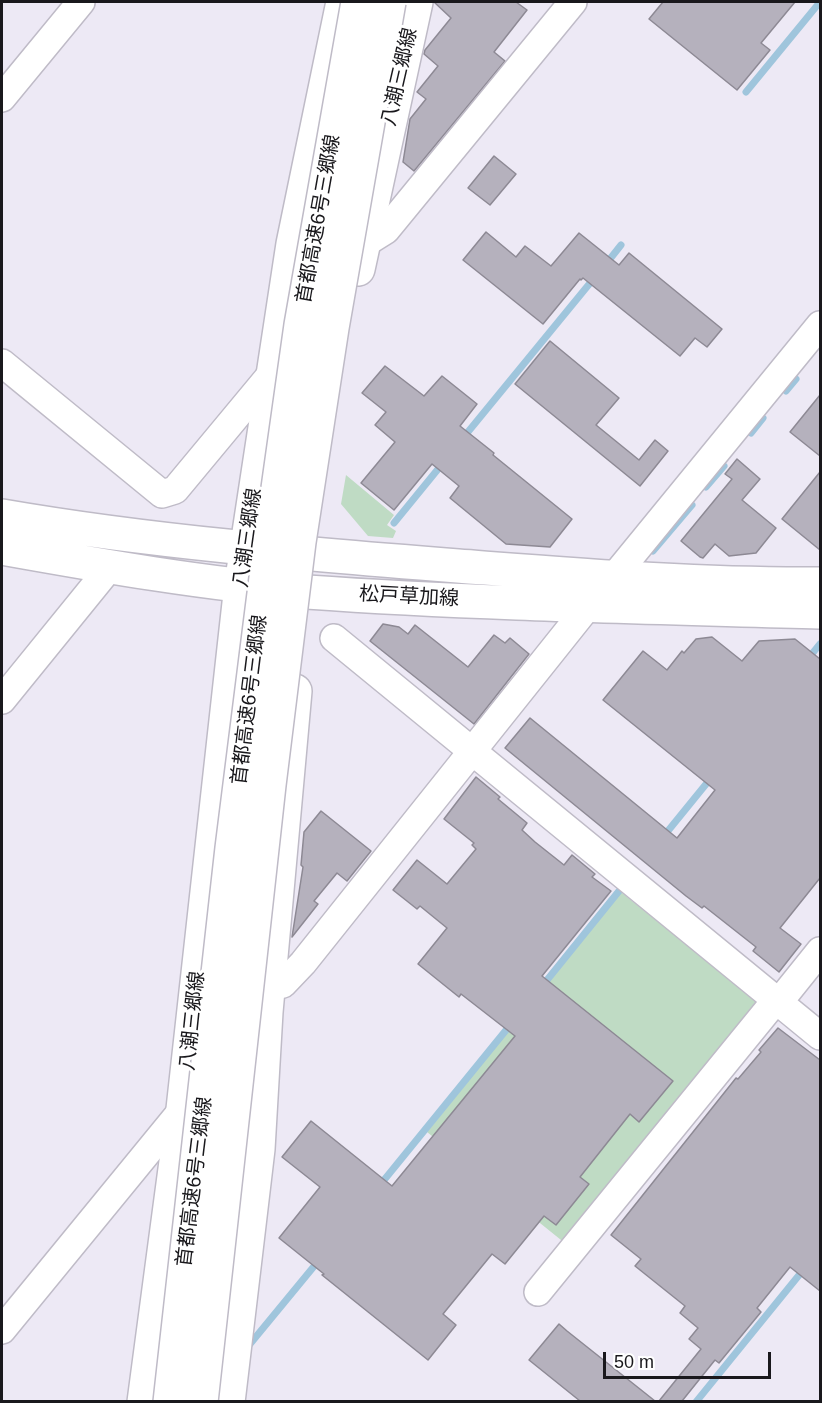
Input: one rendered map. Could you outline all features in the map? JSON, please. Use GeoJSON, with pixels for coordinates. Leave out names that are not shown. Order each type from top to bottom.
{"type":"FeatureCollection","features":[{"type":"Feature","properties":{"kind":"main road","name":"八潮三郷線"},"geometry":{"type":"LineString","coordinates":[[144,1401],[183,1109],[241,585],[293,244],[343,2]]}},
{"type":"Feature","properties":{"kind":"main road","name":"首都高速6号三郷線"},"geometry":{"type":"LineString","coordinates":[[170,1401],[232,848],[271,538],[301,325],[358,2]]}},
{"type":"Feature","properties":{"kind":"main road","name":"首都高速6号三郷線"},"geometry":{"type":"LineString","coordinates":[[201,1401],[269,785],[299,542],[334,316],[389,2]]}},
{"type":"Feature","properties":{"kind":"main road","name":"八潮三郷線"},"geometry":{"type":"LineString","coordinates":[[296,554],[416,2]]}},
{"type":"Feature","properties":{"kind":"main road","name":"松戸草加線"},"geometry":{"type":"LineString","coordinates":[[2,516],[296,554],[613,578],[743,584],[820,584]]}},
{"type":"Feature","properties":{"kind":"main road","name":"松戸草加線"},"geometry":{"type":"LineString","coordinates":[[2,548],[110,567],[296,591],[588,606],[820,612]]}},
{"type":"Feature","properties":{"kind":"main road"},"geometry":{"type":"LineString","coordinates":[[241,585],[276,563],[296,554]]}},
{"type":"Feature","properties":{"kind":"main road"},"geometry":{"type":"LineString","coordinates":[[228,1401],[258,1149],[268,999],[294,702],[296,591],[288,580],[296,554]]}},
{"type":"Feature","properties":{"kind":"main road"},"geometry":{"type":"LineString","coordinates":[[207,894],[240,865],[250,828],[274,624],[296,591]]}},
{"type":"Feature","properties":{"kind":"street"},"geometry":{"type":"LineString","coordinates":[[2,98],[81,2]]}},
{"type":"Feature","properties":{"kind":"street"},"geometry":{"type":"LineString","coordinates":[[293,244],[362,245],[386,230],[573,2]]}},
{"type":"Feature","properties":{"kind":"street"},"geometry":{"type":"LineString","coordinates":[[613,578],[820,325]]}},
{"type":"Feature","properties":{"kind":"street"},"geometry":{"type":"LineString","coordinates":[[2,363],[162,494],[175,490],[273,372]]}},
{"type":"Feature","properties":{"kind":"street"},"geometry":{"type":"LineString","coordinates":[[2,700],[110,567]]}},
{"type":"Feature","properties":{"kind":"street"},"geometry":{"type":"LineString","coordinates":[[195,1002],[268,999],[283,984],[303,963],[588,606]]}},
{"type":"Feature","properties":{"kind":"street"},"geometry":{"type":"LineString","coordinates":[[334,638],[820,1036]]}},
{"type":"Feature","properties":{"kind":"street"},"geometry":{"type":"LineString","coordinates":[[538,1292],[820,951]]}},
{"type":"Feature","properties":{"kind":"street"},"geometry":{"type":"LineString","coordinates":[[2,1330],[183,1109]]}},
{"type":"Feature","properties":{"kind":"green space"},"geometry":{"type":"Polygon","coordinates":[[[346,475],[394,515],[387,525],[396,531],[393,538],[368,536],[341,504],[346,475]]]}},
{"type":"Feature","properties":{"kind":"green space"},"geometry":{"type":"Polygon","coordinates":[[[621,892],[760,1004],[566,1244],[427,1132],[621,892]]]}},
{"type":"Feature","properties":{"kind":"building"},"geometry":{"type":"Polygon","coordinates":[[[434,2],[516,2],[527,10],[494,52],[505,61],[414,171],[403,162],[410,119],[426,99],[417,92],[438,66],[424,54],[451,18],[434,2]]]}},
{"type":"Feature","properties":{"kind":"building"},"geometry":{"type":"Polygon","coordinates":[[[663,2],[795,2],[761,43],[770,50],[737,90],[649,19],[663,2]]]}},
{"type":"Feature","properties":{"kind":"building"},"geometry":{"type":"Polygon","coordinates":[[[494,156],[516,174],[490,205],[468,188],[494,156]]]}},
{"type":"Feature","properties":{"kind":"building"},"geometry":{"type":"Polygon","coordinates":[[[486,232],[516,257],[525,246],[551,266],[579,233],[619,265],[629,253],[722,329],[707,347],[695,338],[680,356],[583,278],[543,324],[463,260],[486,232]]]}},
{"type":"Feature","properties":{"kind":"building"},"geometry":{"type":"Polygon","coordinates":[[[550,341],[619,398],[596,425],[639,460],[655,440],[668,451],[640,486],[515,384],[550,341]]]}},
{"type":"Feature","properties":{"kind":"building"},"geometry":{"type":"Polygon","coordinates":[[[385,366],[424,396],[442,376],[477,404],[460,426],[572,519],[550,547],[506,544],[450,498],[459,486],[432,464],[394,510],[361,483],[395,442],[375,425],[386,412],[362,393],[385,366]]]}},
{"type":"Feature","properties":{"kind":"building"},"geometry":{"type":"Polygon","coordinates":[[[820,395],[820,456],[790,432],[820,395]]]}},
{"type":"Feature","properties":{"kind":"building"},"geometry":{"type":"Polygon","coordinates":[[[737,459],[760,479],[742,500],[776,528],[756,553],[729,556],[715,544],[703,558],[700,557],[681,541],[732,479],[725,474],[737,459]]]}},
{"type":"Feature","properties":{"kind":"building"},"geometry":{"type":"Polygon","coordinates":[[[820,472],[820,550],[782,519],[820,472]]]}},
{"type":"Feature","properties":{"kind":"building"},"geometry":{"type":"Polygon","coordinates":[[[383,624],[399,627],[408,634],[415,625],[468,667],[494,635],[505,643],[510,638],[529,654],[474,724],[370,641],[383,624]]]}},
{"type":"Feature","properties":{"kind":"building"},"geometry":{"type":"Polygon","coordinates":[[[712,637],[742,661],[759,641],[795,639],[820,659],[820,878],[780,928],[801,944],[779,972],[753,951],[756,947],[704,906],[702,908],[686,896],[505,748],[530,718],[677,838],[715,790],[603,700],[643,651],[667,670],[682,651],[684,653],[696,639],[712,637]]]}},
{"type":"Feature","properties":{"kind":"building"},"geometry":{"type":"Polygon","coordinates":[[[476,777],[527,823],[522,830],[535,842],[564,865],[572,855],[595,874],[592,877],[611,891],[542,976],[673,1081],[639,1122],[630,1114],[580,1177],[589,1184],[556,1225],[544,1216],[505,1264],[492,1254],[443,1314],[456,1325],[428,1360],[279,1238],[320,1187],[282,1157],[311,1121],[392,1186],[515,1036],[461,994],[459,997],[418,964],[447,928],[420,906],[417,909],[393,890],[417,860],[447,884],[476,849],[472,845],[474,843],[444,819],[476,777]]]}},
{"type":"Feature","properties":{"kind":"building"},"geometry":{"type":"Polygon","coordinates":[[[321,811],[371,851],[347,881],[337,873],[314,901],[318,904],[292,937],[303,867],[301,865],[304,832],[321,811]]]}},
{"type":"Feature","properties":{"kind":"building"},"geometry":{"type":"Polygon","coordinates":[[[778,1028],[820,1060],[820,1291],[790,1267],[757,1308],[761,1312],[719,1363],[715,1360],[682,1401],[659,1401],[701,1349],[689,1339],[698,1328],[680,1313],[685,1306],[635,1266],[641,1259],[611,1235],[736,1078],[738,1079],[761,1052],[759,1050],[778,1028]]]}},
{"type":"Feature","properties":{"kind":"building"},"geometry":{"type":"Polygon","coordinates":[[[559,1324],[655,1401],[580,1401],[529,1360],[559,1324]]]}},
{"type":"Feature","properties":{"kind":"waterway"},"geometry":{"type":"LineString","coordinates":[[746,92],[820,2]]}},
{"type":"Feature","properties":{"kind":"waterway"},"geometry":{"type":"LineString","coordinates":[[606,264],[621,245]]}},
{"type":"Feature","properties":{"kind":"waterway"},"geometry":{"type":"LineString","coordinates":[[463,438],[595,277]]}},
{"type":"Feature","properties":{"kind":"waterway"},"geometry":{"type":"LineString","coordinates":[[786,391],[796,379]]}},
{"type":"Feature","properties":{"kind":"waterway"},"geometry":{"type":"LineString","coordinates":[[751,433],[763,418]]}},
{"type":"Feature","properties":{"kind":"waterway"},"geometry":{"type":"LineString","coordinates":[[394,523],[443,463]]}},
{"type":"Feature","properties":{"kind":"waterway"},"geometry":{"type":"LineString","coordinates":[[706,487],[724,466]]}},
{"type":"Feature","properties":{"kind":"waterway"},"geometry":{"type":"LineString","coordinates":[[653,551],[692,505]]}},
{"type":"Feature","properties":{"kind":"waterway"},"geometry":{"type":"LineString","coordinates":[[807,660],[820,644]]}},
{"type":"Feature","properties":{"kind":"waterway"},"geometry":{"type":"LineString","coordinates":[[663,837],[711,778]]}},
{"type":"Feature","properties":{"kind":"waterway"},"geometry":{"type":"LineString","coordinates":[[543,985],[619,891]]}},
{"type":"Feature","properties":{"kind":"waterway"},"geometry":{"type":"LineString","coordinates":[[380,1185],[511,1024]]}},
{"type":"Feature","properties":{"kind":"waterway"},"geometry":{"type":"LineString","coordinates":[[250,1344],[320,1259]]}},
{"type":"Feature","properties":{"kind":"waterway"},"geometry":{"type":"LineString","coordinates":[[696,1402],[804,1269]]}}]}
